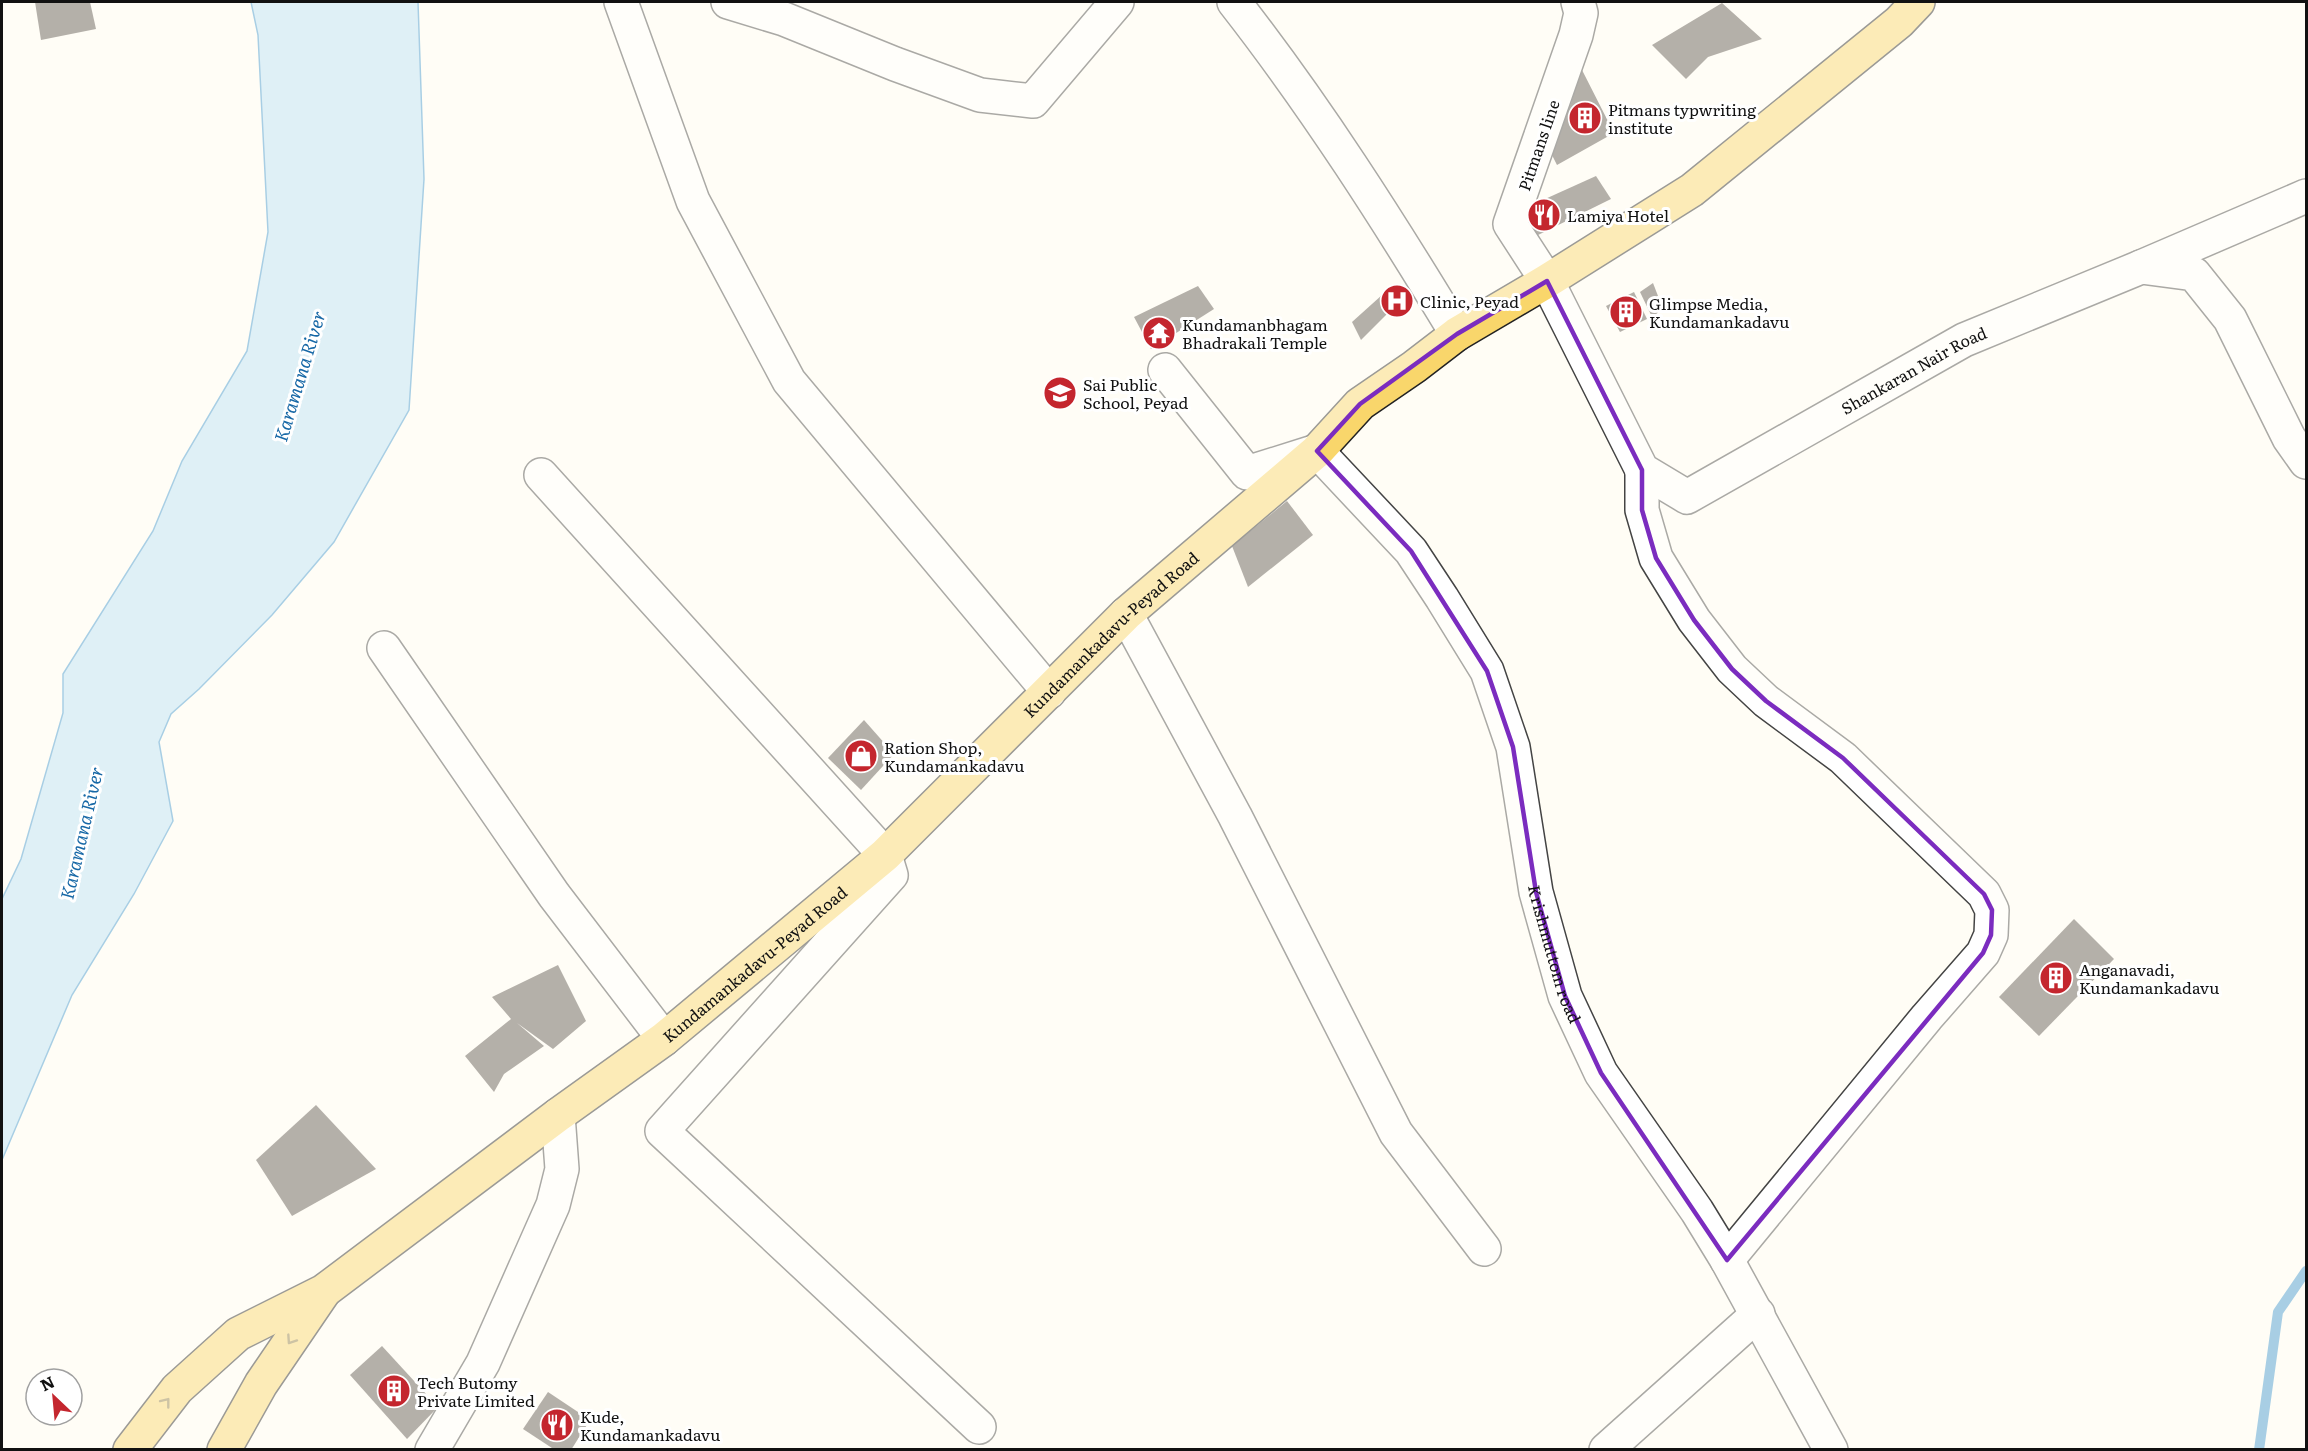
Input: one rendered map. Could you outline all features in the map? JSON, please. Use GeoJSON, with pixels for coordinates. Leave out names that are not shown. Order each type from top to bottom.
{"type":"FeatureCollection","features":[{"type":"Feature","properties":{"kind":"main road","name":"Kundamankadavu-Peyad Road"},"geometry":{"type":"LineString","coordinates":[[130,1449],[177,1389],[238,1334],[324,1291],[663,1039],[885,855],[1126,614],[1317,451],[1360,404],[1457,334],[1692,190],[1899,22],[1918,2]]}},
{"type":"Feature","properties":{"kind":"main road","name":"Kundamankadavu-Peyad Road"},"geometry":{"type":"LineString","coordinates":[[224,1449],[261,1384],[324,1291]]}},
{"type":"Feature","properties":{"kind":"street"},"geometry":{"type":"LineString","coordinates":[[621,2],[693,201],[789,381],[1049,692]]}},
{"type":"Feature","properties":{"kind":"street"},"geometry":{"type":"LineString","coordinates":[[728,2],[784,19],[895,64],[980,95],[1033,101],[1118,2]]}},
{"type":"Feature","properties":{"kind":"street"},"geometry":{"type":"LineString","coordinates":[[1234,2],[1273,52],[1339,147],[1457,334]]}},
{"type":"Feature","properties":{"kind":"street","name":"Pitmans line"},"geometry":{"type":"LineString","coordinates":[[1546,281],[1510,224],[1576,35],[1581,13],[1578,2]]}},
{"type":"Feature","properties":{"kind":"street"},"geometry":{"type":"LineString","coordinates":[[2141,267],[2307,196]]}},
{"type":"Feature","properties":{"kind":"street","name":"Shankaran Nair Road"},"geometry":{"type":"LineString","coordinates":[[1642,470],[1687,497],[1964,340],[2141,267],[2194,274],[2230,319],[2289,438],[2307,462]]}},
{"type":"Feature","properties":{"kind":"street"},"geometry":{"type":"LineString","coordinates":[[1546,281],[1642,470],[1642,510],[1656,558],[1694,620],[1731,669],[1766,701],[1843,758],[1984,894],[1992,910],[1991,935],[1983,953],[1927,1017],[1727,1260]]}},
{"type":"Feature","properties":{"kind":"street"},"geometry":{"type":"LineString","coordinates":[[1166,370],[1247,473],[1317,451]]}},
{"type":"Feature","properties":{"kind":"street","name":"Krishmuttom road"},"geometry":{"type":"LineString","coordinates":[[1317,451],[1411,552],[1487,671],[1513,747],[1536,892],[1565,996],[1601,1072],[1697,1211],[1727,1260],[1831,1449]]}},
{"type":"Feature","properties":{"kind":"street"},"geometry":{"type":"LineString","coordinates":[[541,475],[885,855],[891,874],[662,1131],[979,1427]]}},
{"type":"Feature","properties":{"kind":"street"},"geometry":{"type":"LineString","coordinates":[[1126,614],[1235,816],[1396,1133],[1484,1249]]}},
{"type":"Feature","properties":{"kind":"street"},"geometry":{"type":"LineString","coordinates":[[384,648],[554,895],[663,1039]]}},
{"type":"Feature","properties":{"kind":"street"},"geometry":{"type":"LineString","coordinates":[[432,1449],[483,1363],[553,1205],[562,1169],[558,1115]]}},
{"type":"Feature","properties":{"kind":"street"},"geometry":{"type":"LineString","coordinates":[[1606,1449],[1758,1314]]}},
{"type":"Feature","properties":{"kind":"highlighted area"},"geometry":{"type":"Polygon","coordinates":[[[1547,281],[1642,470],[1642,510],[1656,558],[1694,620],[1732,669],[1766,701],[1843,758],[1984,894],[1992,910],[1991,935],[1983,953],[1727,1260],[1601,1073],[1565,996],[1536,892],[1513,747],[1487,671],[1411,551],[1317,451],[1360,404],[1457,334],[1547,281]]]}},
{"type":"Feature","properties":{"kind":"water","name":"Karamana River"},"geometry":{"type":"Polygon","coordinates":[[[251,2],[418,2],[424,179],[409,410],[334,542],[272,615],[171,714],[159,742],[173,821],[134,894],[72,995],[2,1160],[2,899],[21,859],[63,713],[63,674],[153,531],[182,461],[247,351],[268,232],[258,35],[251,2]]]}},
{"type":"Feature","properties":{"kind":"building"},"geometry":{"type":"Polygon","coordinates":[[[35,2],[90,2],[96,29],[41,40],[35,2]]]}},
{"type":"Feature","properties":{"kind":"building"},"geometry":{"type":"Polygon","coordinates":[[[1722,3],[1762,39],[1708,57],[1686,79],[1652,45],[1722,3]]]}},
{"type":"Feature","properties":{"kind":"building","name":"Pitmans typwriting institute"},"geometry":{"type":"Polygon","coordinates":[[[1581,68],[1614,133],[1557,165],[1550,151],[1571,103],[1581,68]]]}},
{"type":"Feature","properties":{"kind":"building"},"geometry":{"type":"Polygon","coordinates":[[[1596,176],[1611,199],[1536,236],[1523,209],[1596,176]]]}},
{"type":"Feature","properties":{"kind":"building"},"geometry":{"type":"Polygon","coordinates":[[[1653,283],[1663,309],[1652,317],[1640,292],[1653,283]]]}},
{"type":"Feature","properties":{"kind":"building","name":"Kundamanbhagam Bhadrakali Temple"},"geometry":{"type":"Polygon","coordinates":[[[1198,286],[1214,309],[1151,349],[1134,317],[1198,286]]]}},
{"type":"Feature","properties":{"kind":"building","name":"Clinic, Peyad"},"geometry":{"type":"Polygon","coordinates":[[[1400,289],[1407,306],[1394,312],[1385,296],[1400,289]]]}},
{"type":"Feature","properties":{"kind":"building","name":"Glimpse Media, Kundamankadavu"},"geometry":{"type":"Polygon","coordinates":[[[1634,292],[1647,319],[1620,332],[1606,306],[1634,292]]]}},
{"type":"Feature","properties":{"kind":"building"},"geometry":{"type":"Polygon","coordinates":[[[1382,295],[1391,310],[1361,340],[1352,322],[1382,295]]]}},
{"type":"Feature","properties":{"kind":"building"},"geometry":{"type":"Polygon","coordinates":[[[1287,501],[1313,535],[1248,587],[1232,546],[1287,501]]]}},
{"type":"Feature","properties":{"kind":"building","name":"Ration Shop, Kundamankadavu"},"geometry":{"type":"Polygon","coordinates":[[[864,720],[894,754],[861,790],[828,758],[864,720]]]}},
{"type":"Feature","properties":{"kind":"building","name":"Anganavadi, Kundamankadavu"},"geometry":{"type":"Polygon","coordinates":[[[2074,919],[2114,959],[2039,1036],[1999,997],[2074,919]]]}},
{"type":"Feature","properties":{"kind":"building"},"geometry":{"type":"Polygon","coordinates":[[[558,965],[586,1021],[553,1049],[517,1023],[544,1046],[504,1074],[494,1092],[465,1056],[511,1019],[492,997],[558,965]]]}},
{"type":"Feature","properties":{"kind":"building"},"geometry":{"type":"Polygon","coordinates":[[[316,1105],[376,1169],[292,1216],[256,1160],[316,1105]]]}},
{"type":"Feature","properties":{"kind":"building","name":"Tech Butomy Private Limited"},"geometry":{"type":"Polygon","coordinates":[[[382,1346],[438,1407],[407,1439],[350,1375],[382,1346]]]}},
{"type":"Feature","properties":{"kind":"building","name":"Kude, Kundamankadavu"},"geometry":{"type":"Polygon","coordinates":[[[548,1392],[590,1420],[571,1450],[555,1450],[523,1429],[548,1392]]]}},
{"type":"Feature","properties":{"kind":"waterway"},"geometry":{"type":"LineString","coordinates":[[2259,1450],[2278,1312],[2306,1271]]}},
{"type":"Feature","properties":{"kind":"place","name":"Pitmans typwriting institute"},"geometry":{"type":"Point","coordinates":[1585,118]}},
{"type":"Feature","properties":{"kind":"place","name":"Lamiya Hotel"},"geometry":{"type":"Point","coordinates":[1544,215]}},
{"type":"Feature","properties":{"kind":"place","name":"Clinic, Peyad"},"geometry":{"type":"Point","coordinates":[1397,301]}},
{"type":"Feature","properties":{"kind":"place","name":"Glimpse Media, Kundamankadavu"},"geometry":{"type":"Point","coordinates":[1626,312]}},
{"type":"Feature","properties":{"kind":"place","name":"Kundamanbhagam Bhadrakali Temple"},"geometry":{"type":"Point","coordinates":[1159,333]}},
{"type":"Feature","properties":{"kind":"place","name":"Sai Public School, Peyad"},"geometry":{"type":"Point","coordinates":[1060,393]}},
{"type":"Feature","properties":{"kind":"place","name":"Ration Shop, Kundamankadavu"},"geometry":{"type":"Point","coordinates":[861,756]}},
{"type":"Feature","properties":{"kind":"place","name":"Anganavadi, Kundamankadavu"},"geometry":{"type":"Point","coordinates":[2056,978]}},
{"type":"Feature","properties":{"kind":"place","name":"Tech Butomy Private Limited"},"geometry":{"type":"Point","coordinates":[394,1391]}},
{"type":"Feature","properties":{"kind":"place","name":"Kude, Kundamankadavu"},"geometry":{"type":"Point","coordinates":[557,1425]}}]}
